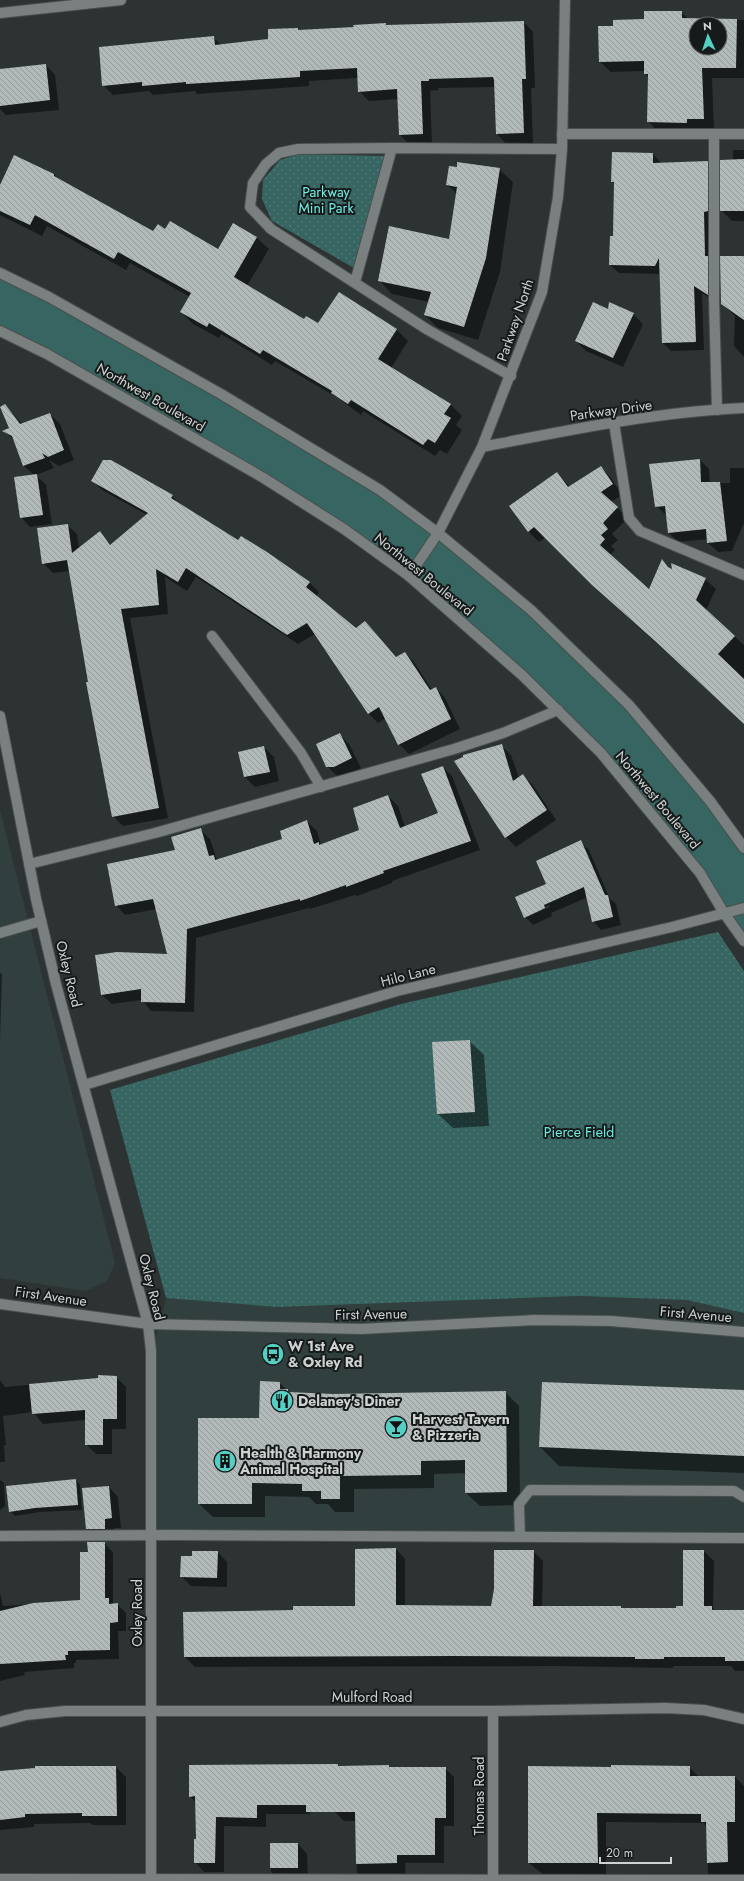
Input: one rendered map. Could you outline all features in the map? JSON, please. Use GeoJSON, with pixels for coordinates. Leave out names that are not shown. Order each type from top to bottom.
{"type":"FeatureCollection","features":[{"type":"Feature","properties":{"kind":"street"},"geometry":{"type":"LineString","coordinates":[[0,13],[121,0]]}},
{"type":"Feature","properties":{"kind":"street","name":"Parkway North"},"geometry":{"type":"LineString","coordinates":[[409,576],[438,533],[482,447],[511,376],[542,292],[558,197],[562,149],[565,0]]}},
{"type":"Feature","properties":{"kind":"street"},"geometry":{"type":"LineString","coordinates":[[562,134],[744,134]]}},
{"type":"Feature","properties":{"kind":"street"},"geometry":{"type":"LineString","coordinates":[[714,134],[714,314],[717,410]]}},
{"type":"Feature","properties":{"kind":"street"},"geometry":{"type":"LineString","coordinates":[[355,282],[392,148]]}},
{"type":"Feature","properties":{"kind":"street"},"geometry":{"type":"LineString","coordinates":[[511,376],[428,330],[271,229],[250,207],[253,183],[266,164],[280,153],[298,149],[562,149]]}},
{"type":"Feature","properties":{"kind":"street"},"geometry":{"type":"LineString","coordinates":[[0,273],[49,297],[221,394],[380,490],[438,533],[531,610],[629,705],[710,801],[744,848]]}},
{"type":"Feature","properties":{"kind":"street","name":"Northwest Boulevard"},"geometry":{"type":"LineString","coordinates":[[0,331],[47,354],[262,477],[344,529],[409,576],[522,675],[601,753],[700,873],[724,913],[744,941]]}},
{"type":"Feature","properties":{"kind":"street","name":"Parkway Drive"},"geometry":{"type":"LineString","coordinates":[[482,447],[614,423],[744,408]]}},
{"type":"Feature","properties":{"kind":"street"},"geometry":{"type":"LineString","coordinates":[[614,423],[629,518],[640,531],[744,575]]}},
{"type":"Feature","properties":{"kind":"street"},"geometry":{"type":"LineString","coordinates":[[212,636],[302,752],[321,787]]}},
{"type":"Feature","properties":{"kind":"street"},"geometry":{"type":"LineString","coordinates":[[29,864],[156,833],[454,749],[503,733],[558,710]]}},
{"type":"Feature","properties":{"kind":"street","name":"Oxley Road"},"geometry":{"type":"LineString","coordinates":[[0,722],[41,921],[56,984],[148,1324],[151,1351],[151,1880]]}},
{"type":"Feature","properties":{"kind":"street","name":"Hilo Lane"},"geometry":{"type":"LineString","coordinates":[[84,1086],[397,991],[744,908]]}},
{"type":"Feature","properties":{"kind":"street"},"geometry":{"type":"LineString","coordinates":[[0,933],[41,921]]}},
{"type":"Feature","properties":{"kind":"street","name":"First Avenue"},"geometry":{"type":"LineString","coordinates":[[0,1304],[148,1324],[362,1329],[535,1320],[611,1321],[744,1332]]}},
{"type":"Feature","properties":{"kind":"street"},"geometry":{"type":"LineString","coordinates":[[520,1537],[519,1504],[530,1490],[734,1491],[744,1497]]}},
{"type":"Feature","properties":{"kind":"street"},"geometry":{"type":"LineString","coordinates":[[0,1536],[151,1535],[744,1538]]}},
{"type":"Feature","properties":{"kind":"street","name":"Mulford Road"},"geometry":{"type":"LineString","coordinates":[[0,1722],[26,1715],[65,1711],[151,1710],[493,1711],[665,1708],[704,1710],[744,1719]]}},
{"type":"Feature","properties":{"kind":"street","name":"Thomas Road"},"geometry":{"type":"LineString","coordinates":[[493,1711],[494,1880]]}},
{"type":"Feature","properties":{"kind":"street"},"geometry":{"type":"LineString","coordinates":[[0,1879],[744,1880]]}},
{"type":"Feature","properties":{"kind":"shaded area"},"geometry":{"type":"Polygon","coordinates":[[[0,810],[115,1263],[107,1281],[86,1291],[0,1278],[0,810]]]}},
{"type":"Feature","properties":{"kind":"shaded area"},"geometry":{"type":"Polygon","coordinates":[[[579,1296],[687,1300],[744,1313],[744,1538],[151,1538],[151,1358],[166,1298],[277,1307],[579,1296]]]}},
{"type":"Feature","properties":{"kind":"green space","name":"Parkway Mini Park"},"geometry":{"type":"Polygon","coordinates":[[[299,154],[385,156],[354,268],[272,221],[262,199],[263,180],[280,160],[299,154]]]}},
{"type":"Feature","properties":{"kind":"green space"},"geometry":{"type":"Polygon","coordinates":[[[0,273],[380,490],[531,610],[629,705],[744,848],[744,941],[700,873],[601,753],[522,675],[344,529],[0,331],[0,273]]]}},
{"type":"Feature","properties":{"kind":"green space","name":"Pierce Field"},"geometry":{"type":"Polygon","coordinates":[[[718,932],[744,971],[744,1313],[687,1300],[579,1296],[277,1307],[166,1298],[110,1090],[401,1004],[718,932]]]}},
{"type":"Feature","properties":{"kind":"building"},"geometry":{"type":"Polygon","coordinates":[[[644,11],[682,11],[682,18],[688,18],[688,56],[728,56],[728,19],[737,19],[736,68],[702,68],[704,119],[687,119],[687,123],[647,122],[648,74],[644,74],[644,61],[599,62],[598,26],[613,26],[613,20],[644,19],[644,11]]]}},
{"type":"Feature","properties":{"kind":"building"},"geometry":{"type":"Polygon","coordinates":[[[524,21],[526,79],[522,79],[524,133],[496,134],[493,77],[429,79],[429,81],[421,81],[423,134],[399,135],[397,89],[358,92],[357,68],[300,71],[300,77],[186,84],[186,82],[142,86],[142,82],[102,86],[99,47],[214,36],[215,45],[268,39],[268,29],[298,28],[298,30],[354,27],[353,25],[386,23],[386,25],[524,21]]]}},
{"type":"Feature","properties":{"kind":"building"},"geometry":{"type":"Polygon","coordinates":[[[46,64],[50,100],[0,106],[0,69],[46,64]]]}},
{"type":"Feature","properties":{"kind":"building"},"geometry":{"type":"Polygon","coordinates":[[[612,152],[653,153],[653,163],[708,161],[708,211],[704,212],[705,256],[708,256],[708,295],[694,286],[696,342],[662,343],[659,258],[655,266],[609,265],[610,236],[613,236],[614,182],[611,182],[612,152]]]}},
{"type":"Feature","properties":{"kind":"building"},"geometry":{"type":"Polygon","coordinates":[[[14,155],[54,174],[54,176],[153,231],[158,224],[165,229],[170,221],[218,249],[233,223],[257,237],[234,277],[304,319],[306,316],[318,323],[339,292],[397,329],[378,359],[451,404],[444,414],[451,418],[435,443],[428,439],[423,445],[351,400],[348,404],[331,393],[332,391],[263,350],[260,354],[209,323],[207,327],[180,312],[191,293],[118,252],[114,259],[35,215],[30,225],[0,211],[0,185],[14,155]]]}},
{"type":"Feature","properties":{"kind":"building"},"geometry":{"type":"Polygon","coordinates":[[[744,159],[744,211],[720,211],[720,160],[744,159]]]}},
{"type":"Feature","properties":{"kind":"building"},"geometry":{"type":"Polygon","coordinates":[[[457,162],[500,168],[486,258],[464,327],[424,315],[431,292],[378,281],[389,226],[449,239],[457,187],[446,185],[449,166],[457,167],[457,162]]]}},
{"type":"Feature","properties":{"kind":"building"},"geometry":{"type":"Polygon","coordinates":[[[720,256],[744,256],[744,320],[721,304],[720,256]]]}},
{"type":"Feature","properties":{"kind":"building"},"geometry":{"type":"Polygon","coordinates":[[[593,302],[608,309],[609,302],[634,313],[613,358],[575,341],[593,302]]]}},
{"type":"Feature","properties":{"kind":"building"},"geometry":{"type":"Polygon","coordinates":[[[5,404],[20,424],[50,413],[64,450],[48,457],[42,453],[45,458],[23,466],[12,436],[2,431],[9,428],[0,407],[5,404]]]}},
{"type":"Feature","properties":{"kind":"building"},"geometry":{"type":"Polygon","coordinates":[[[700,459],[701,482],[720,482],[727,541],[707,543],[706,529],[668,533],[665,506],[655,507],[649,464],[700,459]]]}},
{"type":"Feature","properties":{"kind":"building"},"geometry":{"type":"Polygon","coordinates":[[[103,460],[111,460],[173,495],[171,498],[238,540],[241,536],[267,552],[310,582],[306,587],[356,628],[365,621],[396,657],[405,652],[430,690],[436,687],[451,719],[398,745],[379,707],[368,714],[307,623],[287,635],[186,568],[178,582],[156,569],[159,605],[121,609],[159,808],[112,817],[86,682],[88,682],[67,560],[42,564],[37,528],[68,524],[72,553],[100,531],[110,545],[148,513],[91,481],[103,460]]]}},
{"type":"Feature","properties":{"kind":"building"},"geometry":{"type":"Polygon","coordinates":[[[601,466],[613,484],[601,492],[618,507],[603,523],[608,529],[601,535],[605,539],[600,545],[649,589],[662,559],[668,567],[672,569],[671,563],[706,578],[696,600],[735,636],[718,654],[744,679],[744,724],[592,585],[534,527],[528,532],[509,506],[557,472],[568,487],[601,466]]]}},
{"type":"Feature","properties":{"kind":"building"},"geometry":{"type":"Polygon","coordinates":[[[37,474],[43,515],[20,518],[14,477],[37,474]]]}},
{"type":"Feature","properties":{"kind":"building"},"geometry":{"type":"Polygon","coordinates":[[[340,733],[352,758],[334,767],[326,767],[316,744],[340,733]]]}},
{"type":"Feature","properties":{"kind":"building"},"geometry":{"type":"Polygon","coordinates":[[[502,744],[513,781],[523,774],[547,810],[505,838],[454,761],[463,757],[463,755],[502,744]]]}},
{"type":"Feature","properties":{"kind":"building"},"geometry":{"type":"Polygon","coordinates":[[[264,746],[270,772],[244,777],[238,752],[264,746]]]}},
{"type":"Feature","properties":{"kind":"building"},"geometry":{"type":"Polygon","coordinates":[[[443,766],[471,841],[383,871],[384,873],[346,887],[346,885],[300,901],[300,899],[187,929],[185,1003],[141,1002],[141,989],[101,995],[95,955],[117,952],[167,954],[153,899],[115,906],[107,864],[175,850],[171,837],[201,828],[209,856],[214,855],[215,860],[282,839],[280,831],[307,820],[314,844],[319,842],[319,845],[359,830],[353,808],[388,795],[400,828],[438,813],[421,774],[443,766]]]}},
{"type":"Feature","properties":{"kind":"building"},"geometry":{"type":"Polygon","coordinates":[[[581,840],[605,895],[608,895],[613,917],[592,922],[584,887],[544,905],[545,908],[524,918],[515,897],[546,884],[536,861],[581,840]]]}},
{"type":"Feature","properties":{"kind":"building"},"geometry":{"type":"Polygon","coordinates":[[[470,1040],[475,1112],[437,1114],[432,1042],[470,1040]]]}},
{"type":"Feature","properties":{"kind":"building"},"geometry":{"type":"Polygon","coordinates":[[[98,1375],[117,1376],[117,1419],[103,1419],[103,1445],[85,1445],[85,1410],[32,1414],[29,1384],[98,1378],[98,1375]]]}},
{"type":"Feature","properties":{"kind":"building"},"geometry":{"type":"Polygon","coordinates":[[[260,1381],[280,1382],[280,1389],[288,1389],[288,1392],[333,1394],[506,1391],[507,1492],[465,1493],[465,1460],[421,1461],[421,1475],[340,1476],[340,1499],[321,1499],[321,1491],[302,1491],[302,1484],[252,1483],[252,1504],[198,1504],[198,1418],[259,1418],[260,1381]]]}},
{"type":"Feature","properties":{"kind":"building"},"geometry":{"type":"Polygon","coordinates":[[[542,1382],[744,1390],[744,1456],[539,1447],[542,1382]]]}},
{"type":"Feature","properties":{"kind":"building"},"geometry":{"type":"Polygon","coordinates":[[[76,1479],[78,1505],[35,1508],[9,1512],[6,1486],[76,1479]]]}},
{"type":"Feature","properties":{"kind":"building"},"geometry":{"type":"Polygon","coordinates":[[[109,1486],[112,1518],[105,1519],[105,1529],[86,1529],[82,1488],[109,1486]]]}},
{"type":"Feature","properties":{"kind":"building"},"geometry":{"type":"Polygon","coordinates":[[[87,1542],[105,1542],[105,1598],[109,1598],[109,1604],[118,1603],[118,1622],[110,1623],[110,1650],[68,1651],[68,1655],[65,1655],[66,1660],[0,1664],[0,1611],[33,1603],[80,1600],[80,1552],[88,1552],[87,1542]]]}},
{"type":"Feature","properties":{"kind":"building"},"geometry":{"type":"Polygon","coordinates":[[[396,1548],[396,1605],[491,1606],[494,1589],[494,1550],[534,1550],[533,1606],[621,1606],[621,1608],[676,1608],[676,1606],[683,1606],[683,1550],[704,1550],[704,1606],[712,1606],[712,1610],[744,1610],[744,1661],[725,1661],[725,1657],[664,1657],[664,1659],[635,1659],[635,1657],[453,1656],[184,1657],[183,1612],[293,1610],[293,1606],[355,1606],[355,1549],[396,1548]]]}},
{"type":"Feature","properties":{"kind":"building"},"geometry":{"type":"Polygon","coordinates":[[[192,1551],[218,1551],[217,1578],[180,1577],[181,1556],[192,1556],[192,1551]]]}},
{"type":"Feature","properties":{"kind":"building"},"geometry":{"type":"Polygon","coordinates":[[[338,1764],[338,1766],[389,1765],[389,1767],[446,1767],[446,1818],[435,1818],[435,1855],[397,1855],[397,1863],[356,1864],[355,1812],[306,1812],[306,1805],[257,1805],[257,1818],[216,1817],[215,1863],[194,1863],[194,1839],[196,1839],[195,1796],[189,1797],[189,1765],[338,1764]]]}},
{"type":"Feature","properties":{"kind":"building"},"geometry":{"type":"Polygon","coordinates":[[[611,1765],[690,1766],[690,1776],[735,1776],[735,1822],[727,1822],[728,1862],[707,1863],[706,1822],[701,1822],[701,1814],[597,1813],[598,1863],[528,1863],[528,1766],[611,1767],[611,1765]]]}},
{"type":"Feature","properties":{"kind":"building"},"geometry":{"type":"Polygon","coordinates":[[[35,1766],[116,1766],[117,1816],[82,1816],[82,1813],[25,1814],[25,1817],[0,1820],[0,1771],[35,1768],[35,1766]]]}},
{"type":"Feature","properties":{"kind":"building"},"geometry":{"type":"Polygon","coordinates":[[[270,1843],[298,1843],[298,1868],[270,1868],[270,1843]]]}},
{"type":"Feature","properties":{"kind":"place","name":"W 1st Ave & Oxley Rd"},"geometry":{"type":"Point","coordinates":[273,1354]}},
{"type":"Feature","properties":{"kind":"place","name":"Delaney's Diner"},"geometry":{"type":"Point","coordinates":[282,1401]}},
{"type":"Feature","properties":{"kind":"place","name":"Harvest Tavern & Pizzeria"},"geometry":{"type":"Point","coordinates":[396,1427]}},
{"type":"Feature","properties":{"kind":"place","name":"Health & Harmony Animal Hospital"},"geometry":{"type":"Point","coordinates":[225,1461]}}]}
